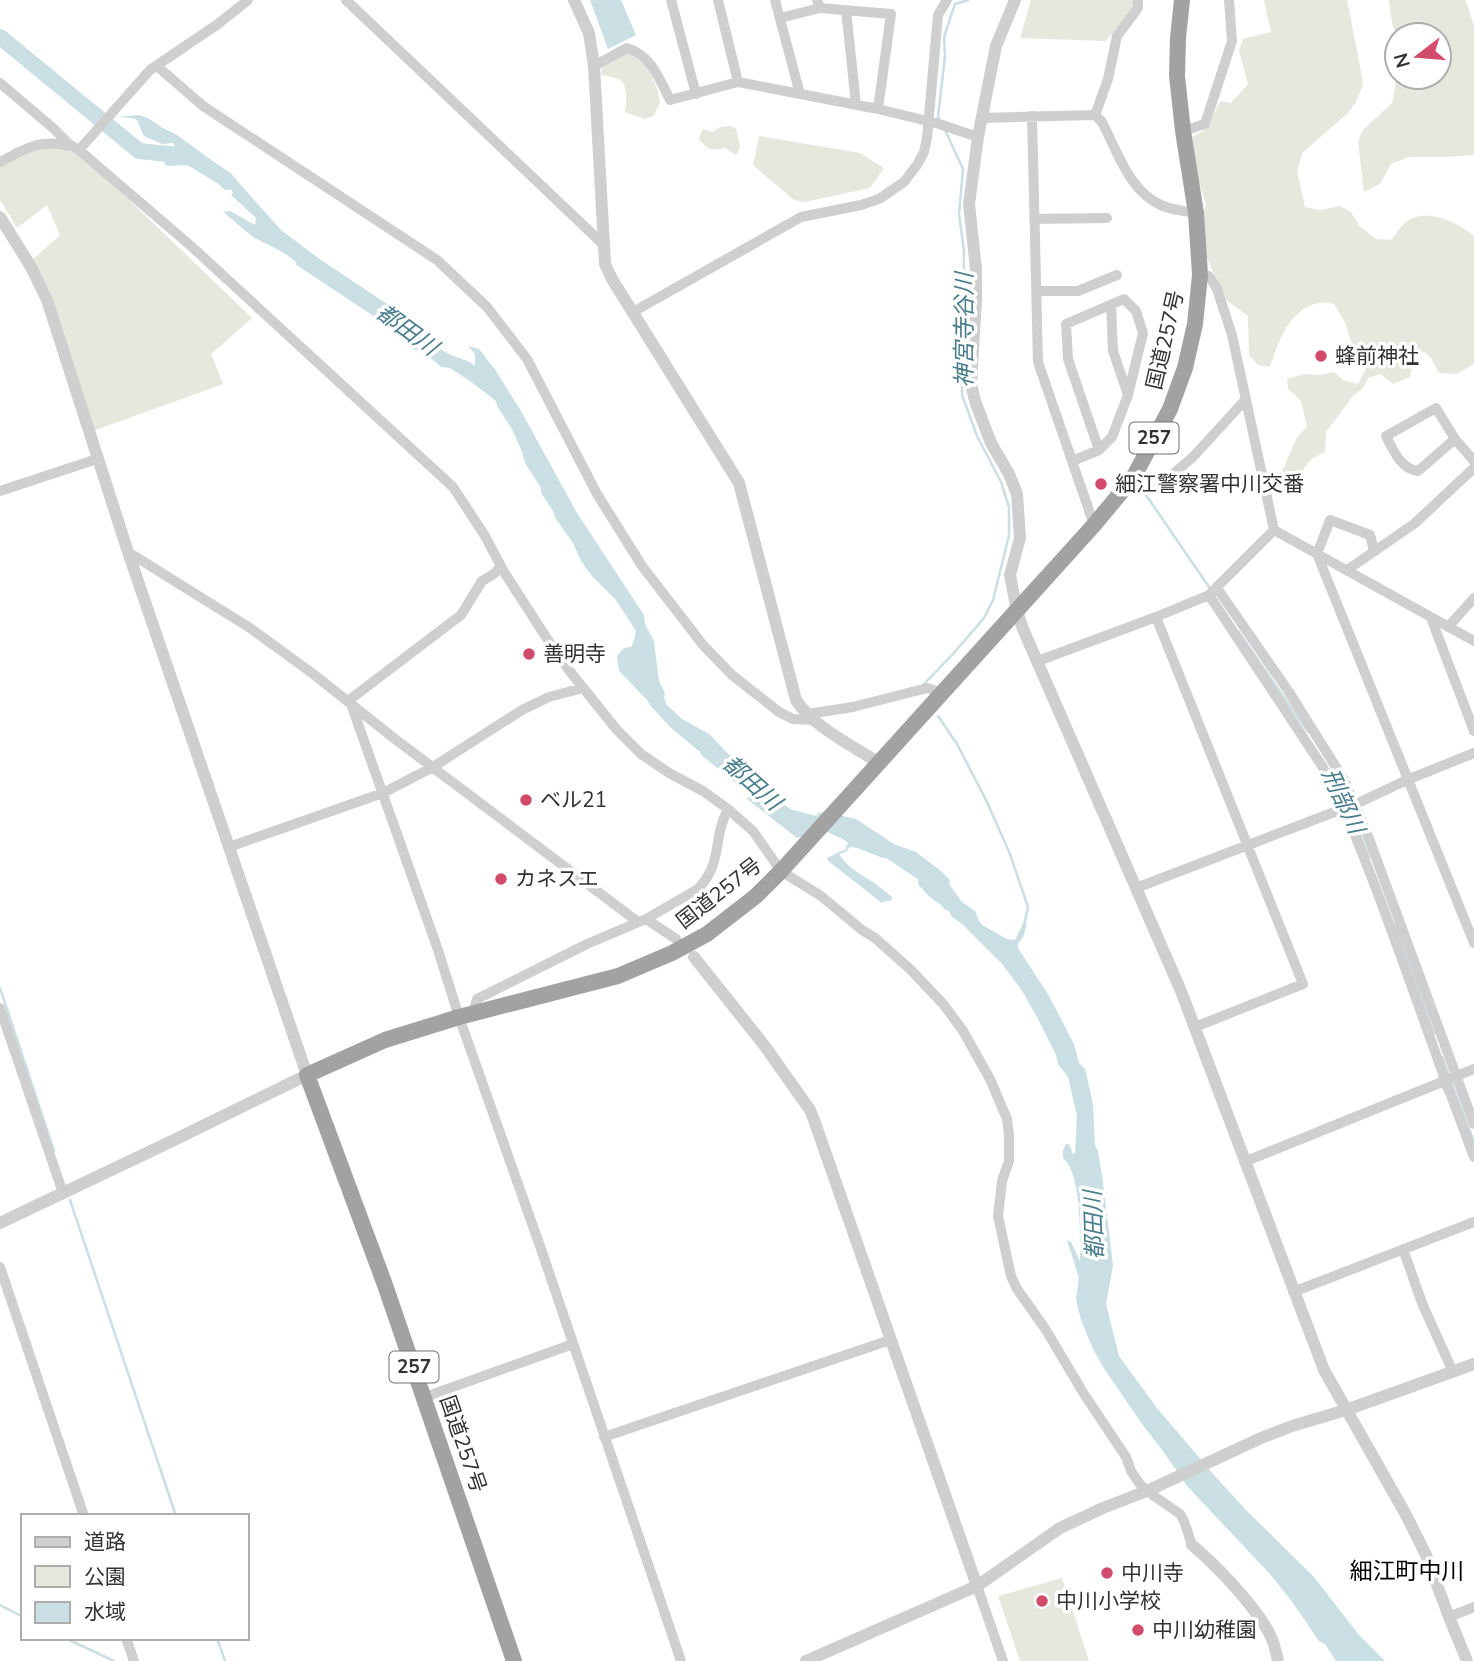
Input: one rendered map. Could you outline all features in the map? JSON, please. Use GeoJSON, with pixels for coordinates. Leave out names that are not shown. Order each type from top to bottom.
{"type":"FeatureCollection","features":[{"type":"Feature","properties":{"kind":"highway","name":"国道257号"},"geometry":{"type":"LineString","coordinates":[[514,1661],[425,1397],[307,1075],[385,1040],[466,1015],[618,976],[672,953],[707,934],[756,896],[783,869],[1094,525],[1133,478],[1170,409],[1185,368],[1195,324],[1200,275],[1196,213],[1177,76],[1182,0]]}},
{"type":"Feature","properties":{"kind":"street"},"geometry":{"type":"LineString","coordinates":[[79,150],[154,68],[248,0]]}},
{"type":"Feature","properties":{"kind":"street"},"geometry":{"type":"LineString","coordinates":[[346,0],[605,247]]}},
{"type":"Feature","properties":{"kind":"street"},"geometry":{"type":"LineString","coordinates":[[575,0],[589,33],[594,66],[606,264],[612,279],[739,483],[796,700],[810,717],[879,763]]}},
{"type":"Feature","properties":{"kind":"street"},"geometry":{"type":"LineString","coordinates":[[671,0],[696,94]]}},
{"type":"Feature","properties":{"kind":"street"},"geometry":{"type":"LineString","coordinates":[[718,0],[738,82]]}},
{"type":"Feature","properties":{"kind":"street"},"geometry":{"type":"LineString","coordinates":[[775,0],[800,94]]}},
{"type":"Feature","properties":{"kind":"street"},"geometry":{"type":"LineString","coordinates":[[633,312],[801,217],[879,199],[904,182],[917,165],[932,122],[938,16],[947,0]]}},
{"type":"Feature","properties":{"kind":"street"},"geometry":{"type":"LineString","coordinates":[[1015,0],[996,46],[978,137],[969,204],[976,269],[971,384],[991,443],[1017,494],[1020,538],[1010,575],[1017,611],[1195,1027],[1324,1370],[1426,1555],[1467,1661]]}},
{"type":"Feature","properties":{"kind":"street"},"geometry":{"type":"LineString","coordinates":[[1095,114],[1108,79],[1117,36],[1138,8],[1138,0]]}},
{"type":"Feature","properties":{"kind":"street"},"geometry":{"type":"LineString","coordinates":[[1183,131],[1205,124],[1232,41],[1228,0]]}},
{"type":"Feature","properties":{"kind":"street"},"geometry":{"type":"LineString","coordinates":[[780,18],[818,4],[846,10],[891,14],[878,108]]}},
{"type":"Feature","properties":{"kind":"street"},"geometry":{"type":"LineString","coordinates":[[846,10],[856,104]]}},
{"type":"Feature","properties":{"kind":"street"},"geometry":{"type":"LineString","coordinates":[[594,66],[627,48],[647,60],[656,71],[670,100],[738,82],[878,108],[978,137]]}},
{"type":"Feature","properties":{"kind":"street"},"geometry":{"type":"LineString","coordinates":[[154,68],[203,106],[436,260],[487,307],[527,359],[597,494],[642,566],[703,645],[732,675],[779,712],[793,719],[927,688],[943,692]]}},
{"type":"Feature","properties":{"kind":"street"},"geometry":{"type":"LineString","coordinates":[[0,83],[191,246],[453,487],[545,637],[617,730],[642,754],[668,773],[703,791],[728,809],[753,831],[783,869],[875,938],[905,964],[944,1005],[978,1056],[1000,1101],[1008,1127],[1009,1161],[1002,1181],[998,1216],[1011,1276],[1017,1289],[1126,1457],[1131,1471],[1180,1514],[1192,1545],[1259,1618],[1272,1639],[1278,1661]]}},
{"type":"Feature","properties":{"kind":"street"},"geometry":{"type":"LineString","coordinates":[[982,118],[1095,114]]}},
{"type":"Feature","properties":{"kind":"street"},"geometry":{"type":"LineString","coordinates":[[1095,114],[1140,190],[1151,200],[1164,206],[1196,213]]}},
{"type":"Feature","properties":{"kind":"street"},"geometry":{"type":"LineString","coordinates":[[1032,116],[1038,362],[1094,525]]}},
{"type":"Feature","properties":{"kind":"street"},"geometry":{"type":"LineString","coordinates":[[0,162],[32,146],[53,142],[79,150]]}},
{"type":"Feature","properties":{"kind":"street"},"geometry":{"type":"LineString","coordinates":[[0,216],[31,267],[47,300],[128,552],[307,1075],[0,1223]]}},
{"type":"Feature","properties":{"kind":"street"},"geometry":{"type":"LineString","coordinates":[[1034,219],[1107,218]]}},
{"type":"Feature","properties":{"kind":"street"},"geometry":{"type":"LineString","coordinates":[[1037,291],[1078,291],[1117,275]]}},
{"type":"Feature","properties":{"kind":"street"},"geometry":{"type":"LineString","coordinates":[[1200,275],[1209,276],[1217,289],[1232,335],[1274,530],[1474,640]]}},
{"type":"Feature","properties":{"kind":"street"},"geometry":{"type":"LineString","coordinates":[[1072,461],[1099,450],[1112,437],[1129,395],[1143,333],[1136,312],[1124,299],[1066,324],[1068,359],[1099,450]]}},
{"type":"Feature","properties":{"kind":"street"},"geometry":{"type":"LineString","coordinates":[[1111,305],[1113,351],[1129,395]]}},
{"type":"Feature","properties":{"kind":"street"},"geometry":{"type":"LineString","coordinates":[[1133,478],[1149,490],[1154,490],[1193,457],[1246,399]]}},
{"type":"Feature","properties":{"kind":"street"},"geometry":{"type":"LineString","coordinates":[[1455,439],[1418,471],[1410,470],[1396,456],[1386,436],[1436,408],[1455,439],[1474,461]]}},
{"type":"Feature","properties":{"kind":"street"},"geometry":{"type":"LineString","coordinates":[[0,491],[97,459]]}},
{"type":"Feature","properties":{"kind":"street"},"geometry":{"type":"LineString","coordinates":[[1346,570],[1413,524],[1474,468]]}},
{"type":"Feature","properties":{"kind":"street"},"geometry":{"type":"LineString","coordinates":[[1374,551],[1370,535],[1331,520],[1317,554],[1474,943]]}},
{"type":"Feature","properties":{"kind":"street"},"geometry":{"type":"LineString","coordinates":[[1038,662],[1213,592],[1274,530]]}},
{"type":"Feature","properties":{"kind":"street"},"geometry":{"type":"LineString","coordinates":[[128,552],[250,628],[642,921],[676,939]]}},
{"type":"Feature","properties":{"kind":"street"},"geometry":{"type":"LineString","coordinates":[[349,702],[461,615],[482,581],[501,566]]}},
{"type":"Feature","properties":{"kind":"street"},"geometry":{"type":"LineString","coordinates":[[1213,592],[1329,753],[1344,780],[1349,806],[1412,953],[1450,1080],[1474,1124]]}},
{"type":"Feature","properties":{"kind":"street"},"geometry":{"type":"LineString","coordinates":[[1448,627],[1474,598]]}},
{"type":"Feature","properties":{"kind":"street"},"geometry":{"type":"LineString","coordinates":[[1156,617],[1303,984],[1195,1027]]}},
{"type":"Feature","properties":{"kind":"street"},"geometry":{"type":"LineString","coordinates":[[1431,618],[1474,731]]}},
{"type":"Feature","properties":{"kind":"street"},"geometry":{"type":"LineString","coordinates":[[229,848],[383,793],[433,767],[522,710],[549,697],[583,688]]}},
{"type":"Feature","properties":{"kind":"street"},"geometry":{"type":"LineString","coordinates":[[349,702],[434,938],[466,1015],[573,1344],[681,1661]]}},
{"type":"Feature","properties":{"kind":"street"},"geometry":{"type":"LineString","coordinates":[[1136,888],[1349,806],[1474,753]]}},
{"type":"Feature","properties":{"kind":"street"},"geometry":{"type":"LineString","coordinates":[[466,1015],[477,999],[587,944],[642,921],[698,889],[711,873],[721,822],[728,809]]}},
{"type":"Feature","properties":{"kind":"street"},"geometry":{"type":"LineString","coordinates":[[694,957],[764,1045],[810,1110],[1003,1661]]}},
{"type":"Feature","properties":{"kind":"street"},"geometry":{"type":"LineString","coordinates":[[0,1008],[64,1193]]}},
{"type":"Feature","properties":{"kind":"street"},"geometry":{"type":"LineString","coordinates":[[1244,1162],[1474,1069]]}},
{"type":"Feature","properties":{"kind":"street"},"geometry":{"type":"LineString","coordinates":[[1450,1080],[1449,1090],[1474,1157]]}},
{"type":"Feature","properties":{"kind":"street"},"geometry":{"type":"LineString","coordinates":[[1293,1292],[1474,1222]]}},
{"type":"Feature","properties":{"kind":"street"},"geometry":{"type":"LineString","coordinates":[[1402,1250],[1453,1372]]}},
{"type":"Feature","properties":{"kind":"street"},"geometry":{"type":"LineString","coordinates":[[0,1267],[83,1514]]}},
{"type":"Feature","properties":{"kind":"street"},"geometry":{"type":"LineString","coordinates":[[604,1437],[890,1340]]}},
{"type":"Feature","properties":{"kind":"street"},"geometry":{"type":"LineString","coordinates":[[425,1397],[573,1344]]}},
{"type":"Feature","properties":{"kind":"street"},"geometry":{"type":"LineString","coordinates":[[806,1661],[977,1586],[1060,1528],[1103,1508],[1261,1438],[1474,1364]]}},
{"type":"Feature","properties":{"kind":"street"},"geometry":{"type":"LineString","coordinates":[[1449,1617],[1474,1607]]}},
{"type":"Feature","properties":{"kind":"street"},"geometry":{"type":"LineString","coordinates":[[127,1640],[134,1661]]}},
{"type":"Feature","properties":{"kind":"green space"},"geometry":{"type":"Polygon","coordinates":[[[1031,0],[1133,0],[1133,6],[1124,23],[1105,41],[1020,38],[1031,0]]]}},
{"type":"Feature","properties":{"kind":"green space"},"geometry":{"type":"Polygon","coordinates":[[[1264,0],[1347,0],[1363,85],[1347,114],[1303,152],[1297,171],[1305,207],[1320,210],[1340,206],[1351,212],[1359,226],[1376,239],[1391,240],[1406,222],[1422,216],[1450,221],[1474,236],[1474,364],[1456,374],[1439,373],[1426,354],[1412,350],[1410,377],[1393,384],[1380,374],[1368,378],[1363,388],[1353,396],[1326,432],[1325,452],[1311,459],[1295,481],[1274,490],[1297,437],[1307,427],[1301,401],[1288,389],[1287,379],[1305,374],[1334,372],[1343,380],[1358,384],[1367,367],[1362,354],[1355,354],[1345,322],[1334,304],[1324,302],[1308,306],[1299,312],[1286,328],[1270,367],[1258,365],[1249,355],[1248,316],[1226,300],[1205,254],[1201,226],[1206,204],[1197,177],[1192,137],[1208,128],[1220,101],[1231,103],[1248,84],[1239,51],[1243,39],[1271,32],[1264,0]]]}},
{"type":"Feature","properties":{"kind":"green space"},"geometry":{"type":"Polygon","coordinates":[[[1389,0],[1465,0],[1474,26],[1474,155],[1409,157],[1391,164],[1380,184],[1364,192],[1358,142],[1362,131],[1392,103],[1394,91],[1453,91],[1453,21],[1392,21],[1389,0]]]}},
{"type":"Feature","properties":{"kind":"green space"},"geometry":{"type":"Polygon","coordinates":[[[626,50],[648,68],[657,88],[660,103],[653,116],[645,119],[625,112],[626,94],[619,79],[601,75],[602,64],[626,50]]]}},
{"type":"Feature","properties":{"kind":"green space"},"geometry":{"type":"Polygon","coordinates":[[[731,126],[736,129],[739,143],[736,155],[725,148],[710,149],[699,139],[702,129],[713,132],[720,127],[731,126]]]}},
{"type":"Feature","properties":{"kind":"green space"},"geometry":{"type":"Polygon","coordinates":[[[759,136],[860,153],[884,168],[870,188],[805,202],[794,200],[753,165],[759,136]]]}},
{"type":"Feature","properties":{"kind":"green space"},"geometry":{"type":"Polygon","coordinates":[[[16,147],[75,148],[252,318],[211,354],[223,384],[93,431],[32,260],[60,235],[47,205],[17,228],[0,200],[0,158],[16,147]]]}},
{"type":"Feature","properties":{"kind":"green space"},"geometry":{"type":"Polygon","coordinates":[[[1062,1578],[1089,1661],[1020,1661],[998,1596],[1062,1578]]]}},
{"type":"Feature","properties":{"kind":"water"},"geometry":{"type":"Polygon","coordinates":[[[590,0],[621,0],[636,35],[608,49],[590,0]]]}},
{"type":"Feature","properties":{"kind":"water"},"geometry":{"type":"Polygon","coordinates":[[[139,115],[177,135],[232,175],[281,230],[402,314],[431,344],[475,366],[475,354],[468,346],[479,349],[521,411],[577,513],[644,615],[645,624],[654,641],[659,681],[665,693],[664,697],[667,705],[682,719],[709,734],[743,769],[769,783],[790,809],[839,822],[851,829],[916,852],[950,880],[949,884],[962,902],[975,911],[982,925],[1007,939],[1015,940],[1024,922],[1027,924],[1018,948],[1049,996],[1074,1044],[1079,1063],[1085,1069],[1093,1104],[1095,1145],[1103,1182],[1113,1266],[1106,1304],[1119,1356],[1157,1408],[1214,1475],[1314,1577],[1359,1635],[1385,1661],[1336,1661],[1270,1574],[1187,1486],[1093,1349],[1081,1320],[1076,1299],[1079,1278],[1067,1240],[1071,1242],[1080,1261],[1077,1191],[1074,1177],[1063,1158],[1066,1144],[1069,1144],[1073,1154],[1075,1153],[1077,1116],[1068,1077],[1058,1064],[1056,1055],[1021,989],[1002,964],[952,917],[949,911],[919,886],[913,864],[850,847],[839,854],[850,867],[892,897],[891,901],[882,903],[827,860],[828,857],[845,850],[848,843],[823,830],[797,838],[747,799],[751,795],[670,727],[619,671],[617,656],[624,648],[631,647],[636,631],[616,600],[581,561],[525,463],[512,429],[496,401],[450,368],[441,367],[423,351],[411,349],[378,319],[295,264],[297,263],[287,255],[249,234],[223,212],[230,211],[255,225],[256,218],[231,195],[233,193],[220,176],[203,163],[203,169],[186,165],[166,166],[165,161],[180,159],[166,148],[175,146],[173,143],[162,144],[144,136],[136,120],[117,117],[139,115]]]}},
{"type":"Feature","properties":{"kind":"waterway","name":"神宮寺谷川"},"geometry":{"type":"LineString","coordinates":[[940,121],[938,117],[945,56],[944,37],[955,4],[968,0]]}},
{"type":"Feature","properties":{"kind":"waterway","name":"都田川"},"geometry":{"type":"LineString","coordinates":[[0,37],[139,151],[188,156],[228,182]]}},
{"type":"Feature","properties":{"kind":"waterway","name":"神宮寺谷川"},"geometry":{"type":"LineString","coordinates":[[924,684],[984,618],[993,600],[1009,535],[1009,507],[1001,482],[977,436],[962,395],[964,251],[959,214],[963,169],[945,130]]}},
{"type":"Feature","properties":{"kind":"waterway","name":"刑部川"},"geometry":{"type":"LineString","coordinates":[[1146,495],[1211,590]]}},
{"type":"Feature","properties":{"kind":"waterway","name":"刑部川"},"geometry":{"type":"LineString","coordinates":[[1238,631],[1308,732]]}},
{"type":"Feature","properties":{"kind":"waterway","name":"神宮寺谷川"},"geometry":{"type":"LineString","coordinates":[[938,716],[957,744],[1010,854],[1028,907],[1024,925]]}},
{"type":"Feature","properties":{"kind":"waterway","name":"刑部川"},"geometry":{"type":"LineString","coordinates":[[1336,776],[1369,857]]}},
{"type":"Feature","properties":{"kind":"waterway","name":"都田川"},"geometry":{"type":"LineString","coordinates":[[823,820],[852,826],[931,878]]}},
{"type":"Feature","properties":{"kind":"waterway","name":"刑部川"},"geometry":{"type":"LineString","coordinates":[[1395,925],[1434,1034]]}},
{"type":"Feature","properties":{"kind":"waterway"},"geometry":{"type":"LineString","coordinates":[[0,988],[54,1151]]}},
{"type":"Feature","properties":{"kind":"waterway","name":"刑部川"},"geometry":{"type":"LineString","coordinates":[[1442,1057],[1474,1142]]}},
{"type":"Feature","properties":{"kind":"waterway"},"geometry":{"type":"LineString","coordinates":[[70,1200],[175,1514]]}},
{"type":"Feature","properties":{"kind":"waterway"},"geometry":{"type":"LineString","coordinates":[[0,1605],[21,1616]]}},
{"type":"Feature","properties":{"kind":"waterway"},"geometry":{"type":"LineString","coordinates":[[69,1640],[114,1661]]}},
{"type":"Feature","properties":{"kind":"waterway"},"geometry":{"type":"LineString","coordinates":[[218,1640],[225,1661]]}},
{"type":"Feature","properties":{"kind":"place","name":"蜂前神社"},"geometry":{"type":"Point","coordinates":[1321,356]}},
{"type":"Feature","properties":{"kind":"place","name":"細江警察署中川交番"},"geometry":{"type":"Point","coordinates":[1101,484]}},
{"type":"Feature","properties":{"kind":"place","name":"善明寺"},"geometry":{"type":"Point","coordinates":[529,654]}},
{"type":"Feature","properties":{"kind":"place","name":"ベル21"},"geometry":{"type":"Point","coordinates":[526,800]}},
{"type":"Feature","properties":{"kind":"place","name":"カネスエ"},"geometry":{"type":"Point","coordinates":[501,879]}},
{"type":"Feature","properties":{"kind":"place","name":"中川寺"},"geometry":{"type":"Point","coordinates":[1107,1573]}},
{"type":"Feature","properties":{"kind":"place","name":"中川小学校"},"geometry":{"type":"Point","coordinates":[1042,1601]}},
{"type":"Feature","properties":{"kind":"place","name":"中川幼稚園"},"geometry":{"type":"Point","coordinates":[1138,1630]}},
{"type":"Feature","properties":{"kind":"district","name":"細江町中川"},"geometry":{"type":"Point","coordinates":[1407,1571]}}]}
